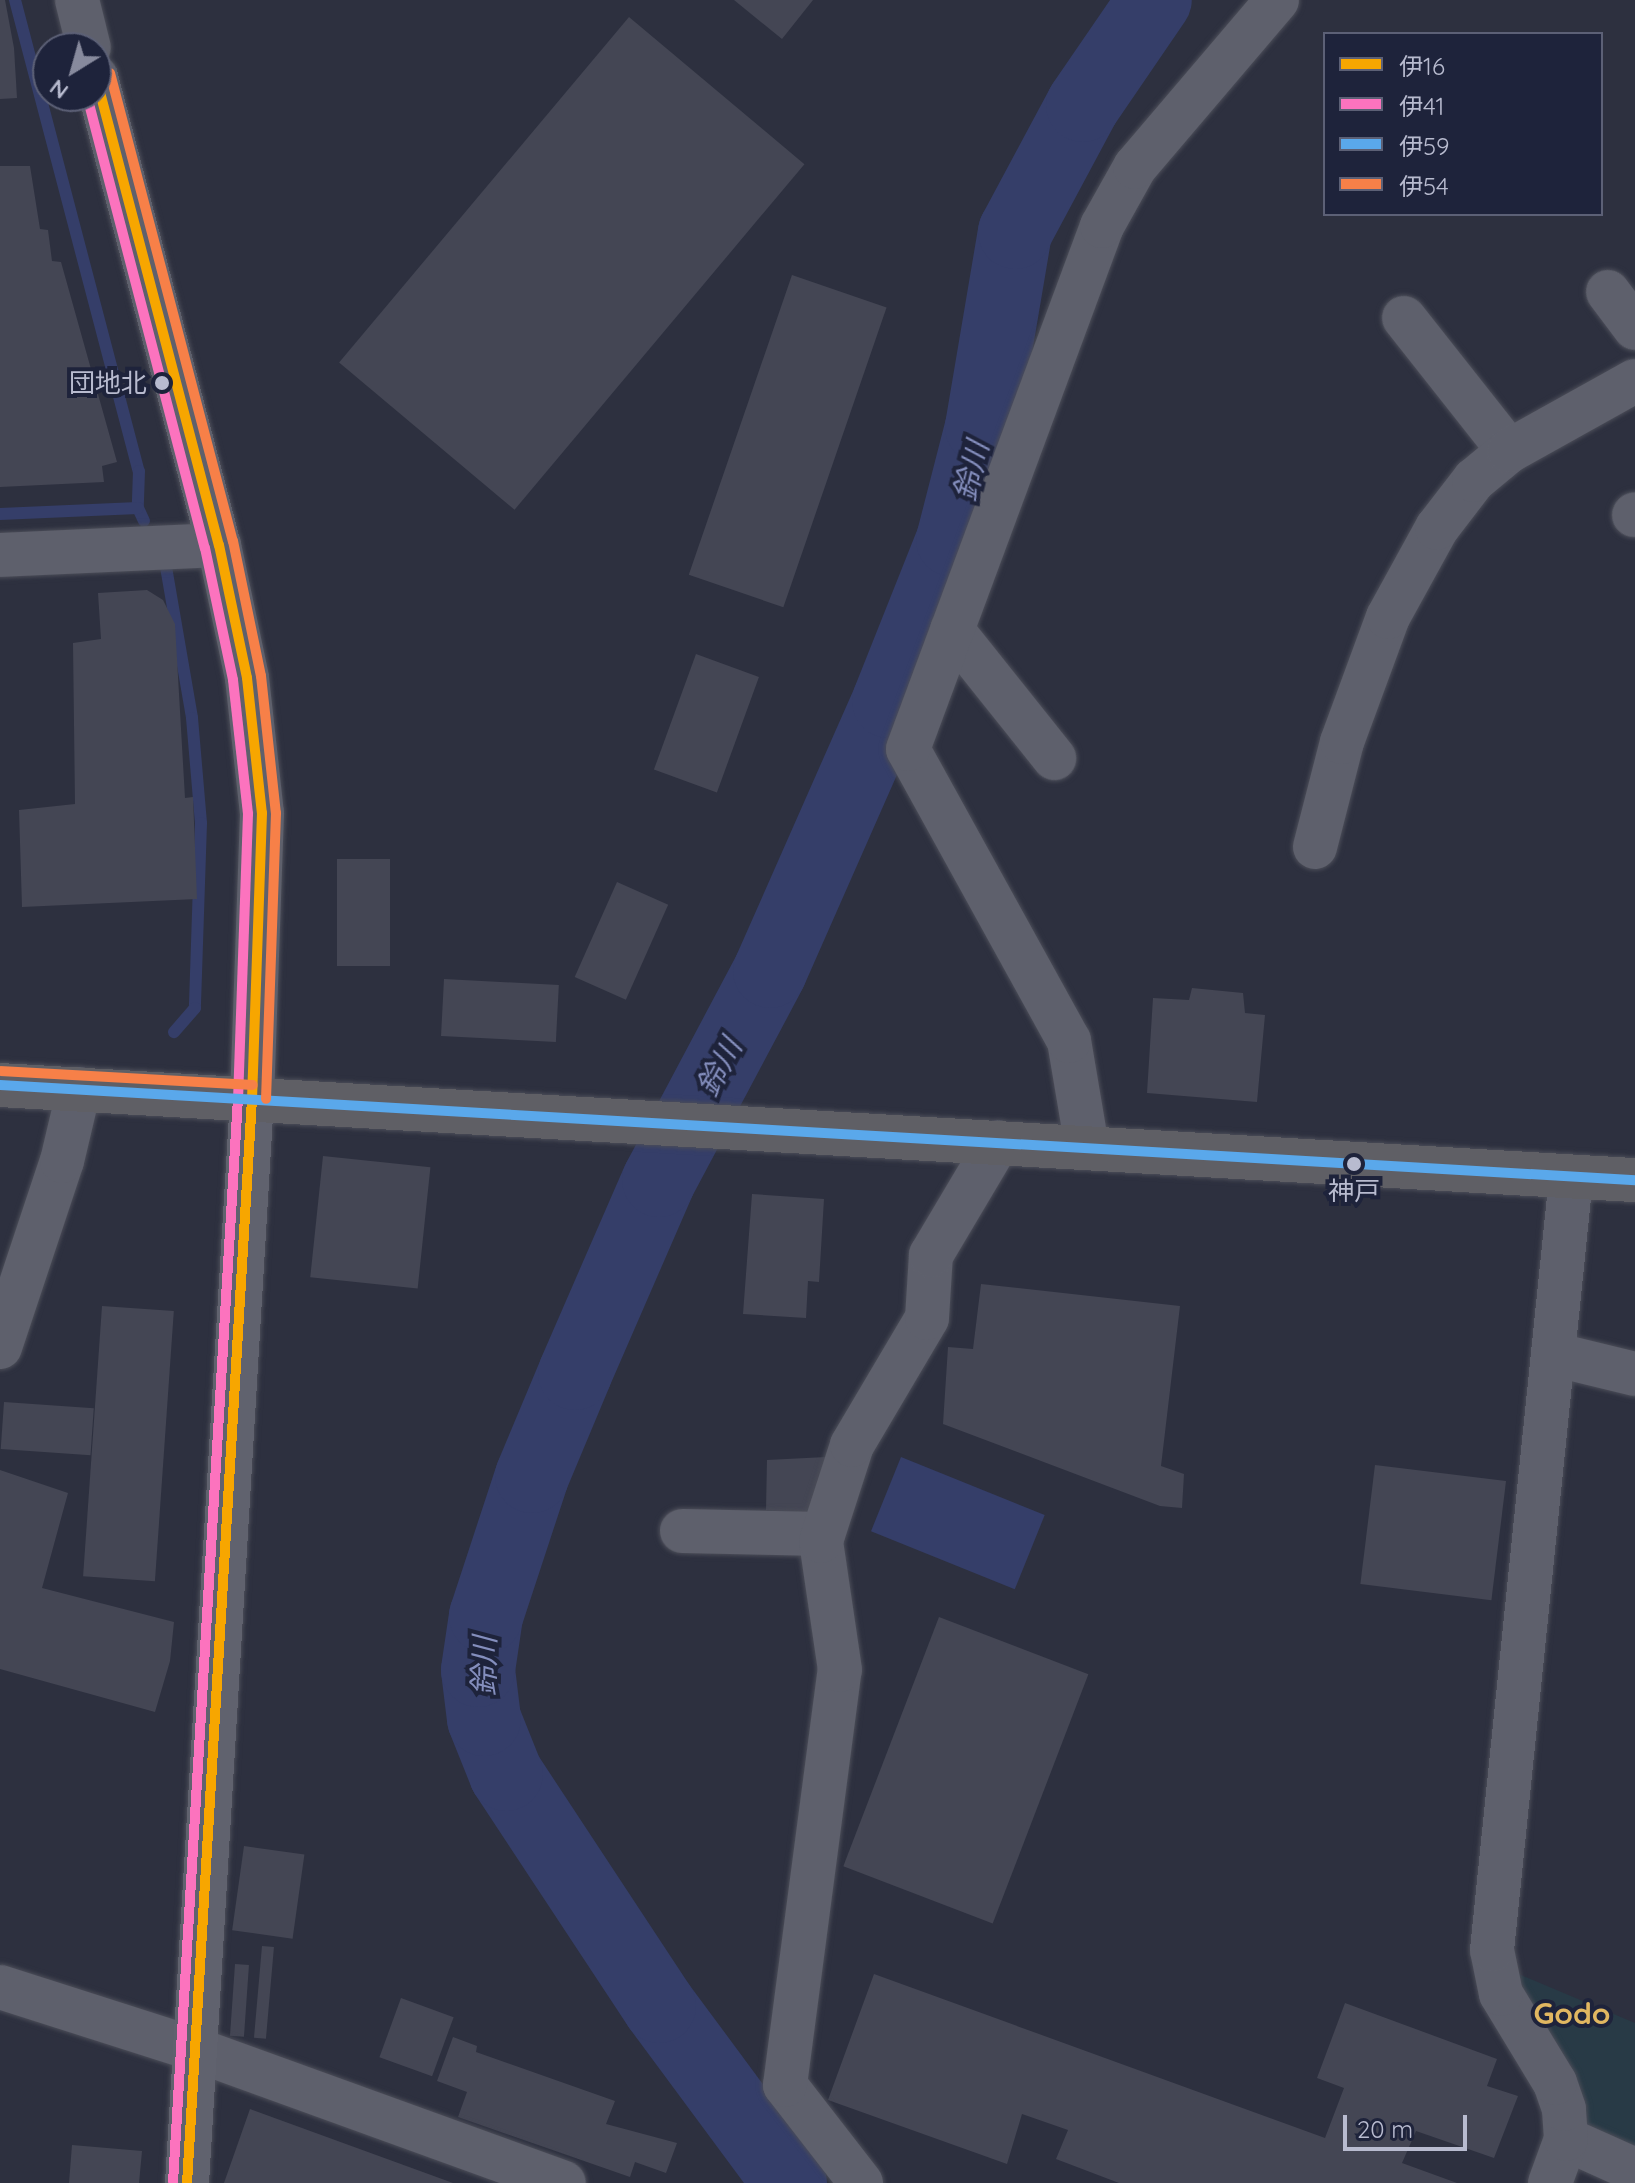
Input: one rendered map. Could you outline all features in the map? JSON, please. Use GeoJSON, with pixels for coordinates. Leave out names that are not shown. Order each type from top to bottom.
{"type":"FeatureCollection","features":[{"type":"Feature","properties":{"kind":"highway"},"geometry":{"type":"LineString","coordinates":[[0,1085],[738,1125],[1635,1180]]}},
{"type":"Feature","properties":{"kind":"main road"},"geometry":{"type":"LineString","coordinates":[[187,2183],[252,1099]]}},
{"type":"Feature","properties":{"kind":"street"},"geometry":{"type":"LineString","coordinates":[[77,0],[85,32]]}},
{"type":"Feature","properties":{"kind":"street"},"geometry":{"type":"LineString","coordinates":[[1087,1147],[1069,1041],[908,749],[1102,226],[1135,167],[1277,0]]}},
{"type":"Feature","properties":{"kind":"street"},"geometry":{"type":"LineString","coordinates":[[105,112],[219,545],[247,678],[262,813],[252,1099]]}},
{"type":"Feature","properties":{"kind":"street"},"geometry":{"type":"LineString","coordinates":[[1608,292],[1635,328]]}},
{"type":"Feature","properties":{"kind":"street"},"geometry":{"type":"LineString","coordinates":[[1404,318],[1509,451]]}},
{"type":"Feature","properties":{"kind":"street"},"geometry":{"type":"LineString","coordinates":[[1315,847],[1342,742],[1388,617],[1437,528],[1474,480],[1509,451],[1635,381]]}},
{"type":"Feature","properties":{"kind":"street"},"geometry":{"type":"LineString","coordinates":[[0,555],[219,545]]}},
{"type":"Feature","properties":{"kind":"street"},"geometry":{"type":"LineString","coordinates":[[952,630],[1054,758]]}},
{"type":"Feature","properties":{"kind":"street"},"geometry":{"type":"LineString","coordinates":[[0,1347],[62,1161],[79,1089]]}},
{"type":"Feature","properties":{"kind":"street"},"geometry":{"type":"LineString","coordinates":[[861,2183],[785,2085],[840,1670],[823,1534],[852,1445],[927,1318],[931,1255],[998,1142]]}},
{"type":"Feature","properties":{"kind":"street"},"geometry":{"type":"LineString","coordinates":[[1550,2183],[1566,2139],[1555,2083],[1501,1994],[1492,1950],[1557,1355],[1571,1177]]}},
{"type":"Feature","properties":{"kind":"street"},"geometry":{"type":"LineString","coordinates":[[1557,1355],[1635,1374]]}},
{"type":"Feature","properties":{"kind":"street"},"geometry":{"type":"LineString","coordinates":[[682,1531],[823,1534]]}},
{"type":"Feature","properties":{"kind":"street"},"geometry":{"type":"LineString","coordinates":[[0,1987],[197,2050],[564,2183]]}},
{"type":"Feature","properties":{"kind":"street"},"geometry":{"type":"LineString","coordinates":[[1566,2139],[1635,2170]]}},
{"type":"Feature","properties":{"kind":"shaded area"},"geometry":{"type":"Polygon","coordinates":[[[1509,1970],[1635,2023],[1635,2154],[1587,2132],[1509,1970]]]}},
{"type":"Feature","properties":{"kind":"water"},"geometry":{"type":"Polygon","coordinates":[[[901,1457],[1045,1515],[1015,1589],[871,1531],[901,1457]]]}},
{"type":"Feature","properties":{"kind":"building"},"geometry":{"type":"Polygon","coordinates":[[[0,0],[5,0],[14,48],[17,98],[0,99],[0,0]]]}},
{"type":"Feature","properties":{"kind":"building"},"geometry":{"type":"Polygon","coordinates":[[[734,0],[813,0],[782,39],[734,0]]]}},
{"type":"Feature","properties":{"kind":"building"},"geometry":{"type":"Polygon","coordinates":[[[629,17],[804,164],[515,510],[339,362],[629,17]]]}},
{"type":"Feature","properties":{"kind":"building"},"geometry":{"type":"Polygon","coordinates":[[[0,166],[30,166],[40,229],[48,230],[52,261],[61,262],[117,462],[102,466],[104,482],[0,487],[0,166]]]}},
{"type":"Feature","properties":{"kind":"building"},"geometry":{"type":"Polygon","coordinates":[[[792,275],[887,308],[783,607],[689,575],[792,275]]]}},
{"type":"Feature","properties":{"kind":"building"},"geometry":{"type":"Polygon","coordinates":[[[147,590],[163,600],[175,624],[185,798],[193,797],[197,899],[22,907],[19,810],[75,804],[73,643],[101,639],[98,593],[147,590]]]}},
{"type":"Feature","properties":{"kind":"building"},"geometry":{"type":"Polygon","coordinates":[[[696,654],[759,677],[717,792],[654,770],[696,654]]]}},
{"type":"Feature","properties":{"kind":"building"},"geometry":{"type":"Polygon","coordinates":[[[337,859],[390,859],[390,966],[337,966],[337,859]]]}},
{"type":"Feature","properties":{"kind":"building"},"geometry":{"type":"Polygon","coordinates":[[[617,882],[668,905],[626,1000],[575,977],[617,882]]]}},
{"type":"Feature","properties":{"kind":"building"},"geometry":{"type":"Polygon","coordinates":[[[444,979],[559,985],[556,1042],[441,1036],[444,979]]]}},
{"type":"Feature","properties":{"kind":"building"},"geometry":{"type":"Polygon","coordinates":[[[1192,988],[1243,993],[1245,1013],[1265,1015],[1257,1102],[1147,1093],[1153,998],[1189,1000],[1192,988]]]}},
{"type":"Feature","properties":{"kind":"building"},"geometry":{"type":"Polygon","coordinates":[[[323,1156],[430,1167],[418,1289],[310,1277],[323,1156]]]}},
{"type":"Feature","properties":{"kind":"building"},"geometry":{"type":"Polygon","coordinates":[[[752,1194],[824,1199],[819,1282],[808,1281],[806,1318],[743,1314],[752,1194]]]}},
{"type":"Feature","properties":{"kind":"building"},"geometry":{"type":"Polygon","coordinates":[[[981,1284],[1180,1306],[1161,1466],[1184,1474],[1182,1508],[1160,1506],[943,1424],[948,1347],[973,1349],[981,1284]]]}},
{"type":"Feature","properties":{"kind":"building"},"geometry":{"type":"Polygon","coordinates":[[[102,1306],[174,1311],[155,1581],[83,1576],[102,1306]]]}},
{"type":"Feature","properties":{"kind":"building"},"geometry":{"type":"Polygon","coordinates":[[[4,1402],[94,1408],[91,1455],[1,1449],[4,1402]]]}},
{"type":"Feature","properties":{"kind":"building"},"geometry":{"type":"Polygon","coordinates":[[[826,1457],[812,1514],[766,1510],[767,1460],[826,1457]]]}},
{"type":"Feature","properties":{"kind":"building"},"geometry":{"type":"Polygon","coordinates":[[[1375,1465],[1506,1481],[1491,1600],[1360,1584],[1375,1465]]]}},
{"type":"Feature","properties":{"kind":"building"},"geometry":{"type":"Polygon","coordinates":[[[0,1470],[68,1493],[42,1588],[174,1622],[170,1661],[155,1712],[0,1669],[0,1470]]]}},
{"type":"Feature","properties":{"kind":"building"},"geometry":{"type":"Polygon","coordinates":[[[939,1617],[1088,1674],[993,1924],[843,1866],[939,1617]]]}},
{"type":"Feature","properties":{"kind":"building"},"geometry":{"type":"Polygon","coordinates":[[[244,1846],[304,1854],[293,1939],[232,1930],[244,1846]]]}},
{"type":"Feature","properties":{"kind":"building"},"geometry":{"type":"Polygon","coordinates":[[[262,1946],[274,1947],[266,2039],[254,2038],[262,1946]]]}},
{"type":"Feature","properties":{"kind":"building"},"geometry":{"type":"Polygon","coordinates":[[[235,1964],[249,1965],[244,2037],[230,2036],[235,1964]]]}},
{"type":"Feature","properties":{"kind":"building"},"geometry":{"type":"Polygon","coordinates":[[[874,1974],[1325,2138],[1344,2088],[1317,2078],[1345,2003],[1497,2059],[1487,2086],[1518,2096],[1494,2158],[1416,2131],[1402,2163],[1457,2183],[1119,2183],[1056,2159],[1068,2130],[1022,2114],[1007,2164],[828,2100],[874,1974]]]}},
{"type":"Feature","properties":{"kind":"building"},"geometry":{"type":"Polygon","coordinates":[[[401,1998],[454,2017],[432,2076],[379,2057],[401,1998]]]}},
{"type":"Feature","properties":{"kind":"building"},"geometry":{"type":"Polygon","coordinates":[[[453,2037],[477,2046],[476,2052],[615,2101],[606,2124],[677,2143],[666,2173],[635,2162],[630,2177],[458,2117],[467,2092],[437,2081],[453,2037]]]}},
{"type":"Feature","properties":{"kind":"building"},"geometry":{"type":"Polygon","coordinates":[[[250,2109],[453,2183],[224,2183],[250,2109]]]}},
{"type":"Feature","properties":{"kind":"building"},"geometry":{"type":"Polygon","coordinates":[[[72,2145],[142,2151],[139,2183],[69,2183],[72,2145]]]}},
{"type":"Feature","properties":{"kind":"waterway"},"geometry":{"type":"LineString","coordinates":[[15,0],[139,471],[138,508],[144,521]]}},
{"type":"Feature","properties":{"kind":"waterway","name":"鈴川"},"geometry":{"type":"LineString","coordinates":[[790,2183],[659,2006],[506,1774],[484,1719],[478,1670],[486,1616],[532,1476],[575,1373],[659,1180],[770,971],[889,701],[953,540],[982,427],[1015,232],[1083,105],[1155,0]]}},
{"type":"Feature","properties":{"kind":"waterway"},"geometry":{"type":"LineString","coordinates":[[0,514],[138,508]]}},
{"type":"Feature","properties":{"kind":"waterway"},"geometry":{"type":"LineString","coordinates":[[166,567],[192,718],[201,823],[195,1008],[174,1032]]}},
{"type":"Feature","properties":{"kind":"transit line","name":"伊54"},"geometry":{"type":"LineString","coordinates":[[112,81],[233,541],[261,676],[276,813],[266,1099]]}},
{"type":"Feature","properties":{"kind":"transit line","name":"伊41"},"geometry":{"type":"LineString","coordinates":[[91,112],[205,548],[233,680],[248,814],[238,1098],[173,2182]]}},
{"type":"Feature","properties":{"kind":"transit line","name":"伊16"},"geometry":{"type":"LineString","coordinates":[[105,112],[219,545],[247,678],[262,813],[252,1099],[187,2183]]}},
{"type":"Feature","properties":{"kind":"transit line","name":"伊54"},"geometry":{"type":"LineString","coordinates":[[1,1071],[253,1085]]}},
{"type":"Feature","properties":{"kind":"transit line","name":"伊59"},"geometry":{"type":"LineString","coordinates":[[0,1085],[1635,1180]]}},
{"type":"Feature","properties":{"kind":"place","name":"団地北"},"geometry":{"type":"Point","coordinates":[162,383]}},
{"type":"Feature","properties":{"kind":"place","name":"神戸"},"geometry":{"type":"Point","coordinates":[1354,1164]}},
{"type":"Feature","properties":{"kind":"district","name":"Godo"},"geometry":{"type":"Point","coordinates":[1572,2013]}}]}
